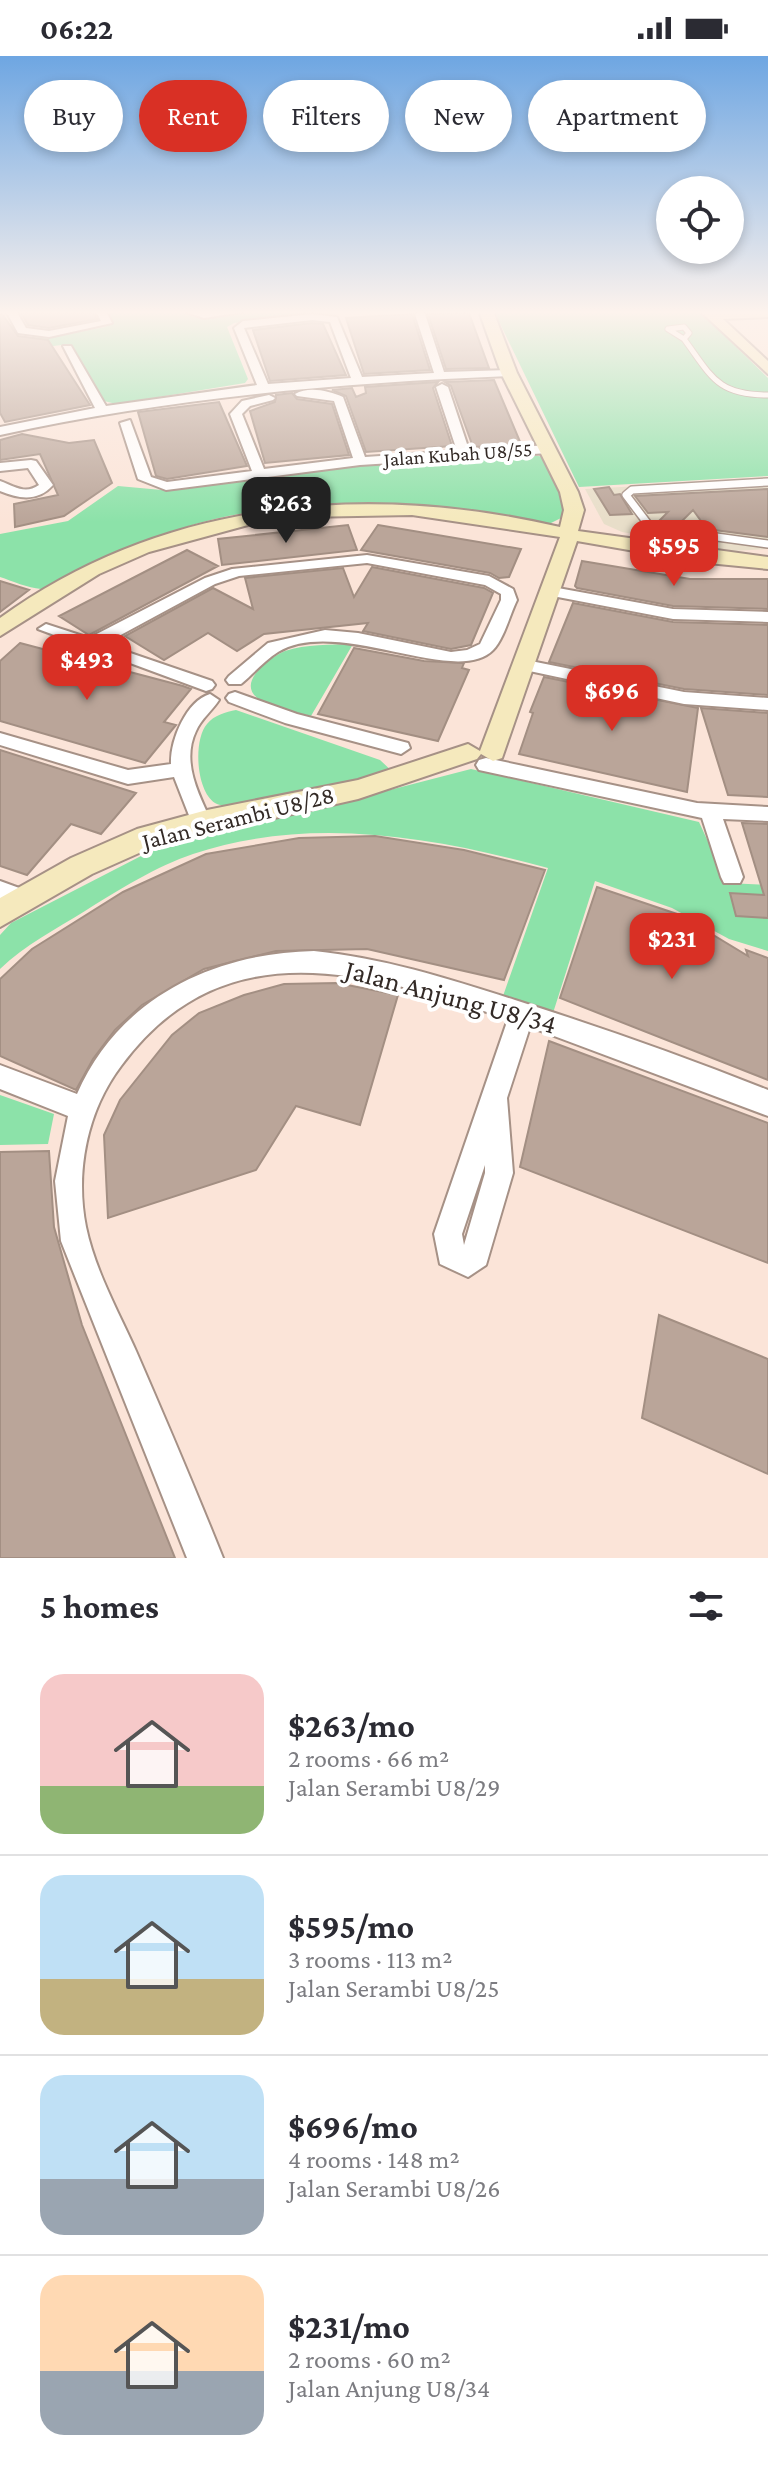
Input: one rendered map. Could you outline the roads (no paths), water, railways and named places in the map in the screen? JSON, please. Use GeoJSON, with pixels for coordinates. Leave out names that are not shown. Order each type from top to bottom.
{"type":"FeatureCollection","features":[{"type":"Feature","properties":{"kind":"street"},"geometry":{"type":"LineString","coordinates":[[86,381],[102,410]]}},
{"type":"Feature","properties":{"kind":"street"},"geometry":{"type":"LineString","coordinates":[[261,381],[263,386]]}},
{"type":"Feature","properties":{"kind":"street"},"geometry":{"type":"LineString","coordinates":[[2,427],[263,386],[329,381]]}},
{"type":"Feature","properties":{"kind":"street"},"geometry":{"type":"LineString","coordinates":[[441,381],[463,451]]}},
{"type":"Feature","properties":{"kind":"street"},"geometry":{"type":"LineString","coordinates":[[513,381],[573,503],[569,534],[547,591],[507,719],[483,756],[535,775],[710,811],[768,814]]}},
{"type":"Feature","properties":{"kind":"street"},"geometry":{"type":"LineString","coordinates":[[259,472],[236,414],[246,403],[272,398],[318,394],[339,399],[360,461]]}},
{"type":"Feature","properties":{"kind":"street","name":"Jalan Kubah U8/55"},"geometry":{"type":"LineString","coordinates":[[126,423],[145,479],[157,485],[463,451],[549,449]]}},
{"type":"Feature","properties":{"kind":"street"},"geometry":{"type":"LineString","coordinates":[[0,467],[31,464],[46,485],[39,492],[19,494],[0,485]]}},
{"type":"Feature","properties":{"kind":"street"},"geometry":{"type":"LineString","coordinates":[[2,626],[47,592],[93,569],[187,534],[252,518],[335,509],[413,509],[698,556],[765,550]]}},
{"type":"Feature","properties":{"kind":"street"},"geometry":{"type":"LineString","coordinates":[[91,644],[210,581],[237,572],[367,559],[489,581],[508,592],[509,600],[487,647],[471,655],[451,657],[358,638],[325,635],[295,639],[274,647],[235,689]]}},
{"type":"Feature","properties":{"kind":"street"},"geometry":{"type":"LineString","coordinates":[[547,591],[673,614],[768,617]]}},
{"type":"Feature","properties":{"kind":"street"},"geometry":{"type":"LineString","coordinates":[[46,629],[208,692],[235,689],[291,719],[401,748]]}},
{"type":"Feature","properties":{"kind":"street"},"geometry":{"type":"LineString","coordinates":[[526,665],[684,698],[768,704]]}},
{"type":"Feature","properties":{"kind":"street"},"geometry":{"type":"LineString","coordinates":[[202,823],[178,757],[183,734],[208,692]]}},
{"type":"Feature","properties":{"kind":"street"},"geometry":{"type":"LineString","coordinates":[[0,739],[128,777],[180,769]]}},
{"type":"Feature","properties":{"kind":"street","name":"Jalan Serambi U8/28"},"geometry":{"type":"LineString","coordinates":[[0,914],[12,895],[166,831],[383,785],[442,765],[483,756]]}},
{"type":"Feature","properties":{"kind":"street"},"geometry":{"type":"LineString","coordinates":[[710,811],[732,877]]}},
{"type":"Feature","properties":{"kind":"street","name":"Jalan Anjung U8/34"},"geometry":{"type":"LineString","coordinates":[[205,1558],[72,1228],[70,1169],[83,1109],[113,1056],[159,1009],[186,991],[247,967],[309,961],[337,964],[395,975],[522,1013],[601,1039],[768,1103]]}},
{"type":"Feature","properties":{"kind":"street"},"geometry":{"type":"LineString","coordinates":[[495,1102],[522,1013]]}},
{"type":"Feature","properties":{"kind":"street"},"geometry":{"type":"LineString","coordinates":[[0,1077],[83,1109]]}},
{"type":"Feature","properties":{"kind":"lane"},"geometry":{"type":"LineString","coordinates":[[716,381],[720,387],[739,395],[768,395]]}},
{"type":"Feature","properties":{"kind":"lane"},"geometry":{"type":"LineString","coordinates":[[768,482],[632,490],[626,495],[651,528],[765,550],[768,555]]}}]}
